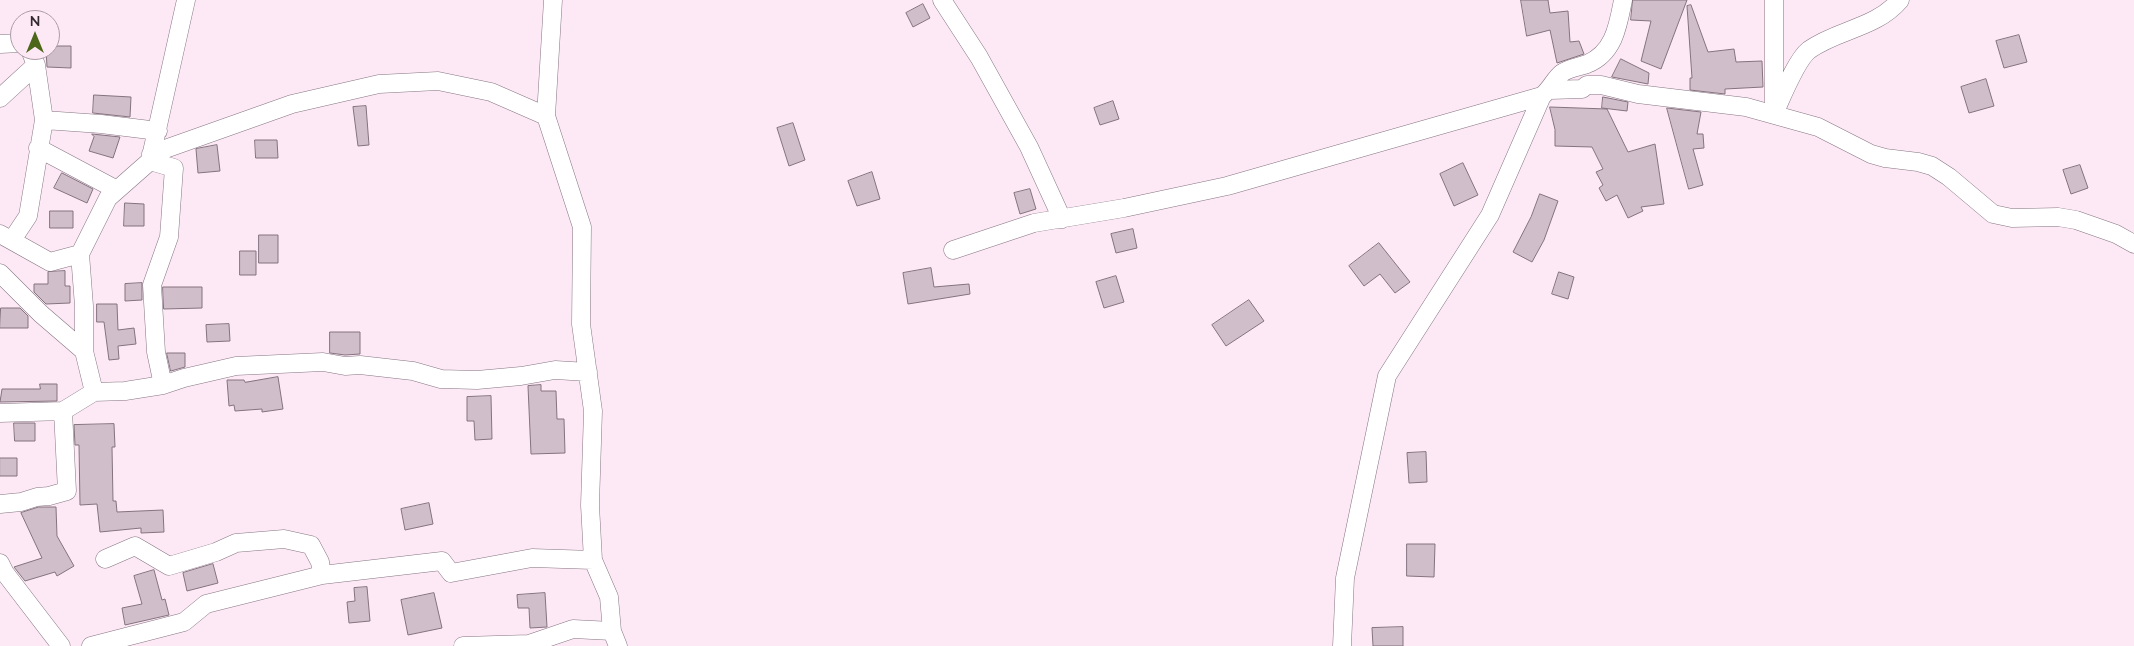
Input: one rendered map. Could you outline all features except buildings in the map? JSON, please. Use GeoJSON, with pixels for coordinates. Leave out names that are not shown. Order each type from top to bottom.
{"type":"FeatureCollection","features":[{"type":"Feature","properties":{"kind":"street"},"geometry":{"type":"LineString","coordinates":[[150,157],[158,130],[186,0]]}},
{"type":"Feature","properties":{"kind":"street"},"geometry":{"type":"LineString","coordinates":[[463,646],[529,644],[573,629],[615,638],[609,597],[593,560],[590,506],[593,411],[581,324],[582,227],[546,116],[553,0]]}},
{"type":"Feature","properties":{"kind":"street"},"geometry":{"type":"LineString","coordinates":[[942,0],[979,58],[1029,147],[1062,219]]}},
{"type":"Feature","properties":{"kind":"street"},"geometry":{"type":"LineString","coordinates":[[1342,646],[1346,578],[1387,376],[1490,215],[1546,93],[1561,73],[1587,64],[1607,51],[1617,30],[1623,0]]}},
{"type":"Feature","properties":{"kind":"street"},"geometry":{"type":"LineString","coordinates":[[1774,0],[1774,114]]}},
{"type":"Feature","properties":{"kind":"street"},"geometry":{"type":"LineString","coordinates":[[1774,114],[1787,83],[1808,51],[1831,38],[1871,23],[1900,0]]}},
{"type":"Feature","properties":{"kind":"street"},"geometry":{"type":"LineString","coordinates":[[0,98],[31,60]]}},
{"type":"Feature","properties":{"kind":"street"},"geometry":{"type":"LineString","coordinates":[[33,60],[44,120],[28,216],[6,237],[50,262],[80,254]]}},
{"type":"Feature","properties":{"kind":"street"},"geometry":{"type":"LineString","coordinates":[[94,392],[84,351],[84,306],[80,254],[108,198],[150,157],[292,104],[379,84],[438,81],[490,92],[546,116]]}},
{"type":"Feature","properties":{"kind":"street"},"geometry":{"type":"LineString","coordinates":[[953,250],[1034,223],[1124,208],[1227,186],[1546,93],[1582,89],[1587,85],[1601,85],[1638,94],[1746,107],[1774,114],[1818,127],[1871,154],[1932,166],[1949,177],[1992,214],[2012,218],[2058,217],[2076,220],[2116,234],[2134,244]]}},
{"type":"Feature","properties":{"kind":"street"},"geometry":{"type":"LineString","coordinates":[[44,120],[158,130]]}},
{"type":"Feature","properties":{"kind":"street"},"geometry":{"type":"LineString","coordinates":[[38,148],[117,190]]}},
{"type":"Feature","properties":{"kind":"street"},"geometry":{"type":"LineString","coordinates":[[150,157],[174,168],[169,238],[152,285],[156,352],[164,385]]}},
{"type":"Feature","properties":{"kind":"street"},"geometry":{"type":"LineString","coordinates":[[0,273],[41,314],[84,351]]}},
{"type":"Feature","properties":{"kind":"street"},"geometry":{"type":"LineString","coordinates":[[0,413],[62,411],[94,392],[125,391],[164,385],[236,366],[309,363],[396,369],[413,371],[442,379],[477,380],[521,376],[555,370],[588,372]]}},
{"type":"Feature","properties":{"kind":"street"},"geometry":{"type":"LineString","coordinates":[[0,504],[21,502],[37,496],[49,496],[67,490],[62,411]]}},
{"type":"Feature","properties":{"kind":"street"},"geometry":{"type":"LineString","coordinates":[[105,559],[135,546],[169,566],[216,552],[236,543],[284,539],[311,544],[320,562],[322,575]]}},
{"type":"Feature","properties":{"kind":"street"},"geometry":{"type":"LineString","coordinates":[[91,646],[184,622],[206,604],[322,575],[442,561],[450,573],[532,558],[593,560]]}},
{"type":"Feature","properties":{"kind":"street"},"geometry":{"type":"LineString","coordinates":[[0,563],[5,573],[61,646]]}}]}
